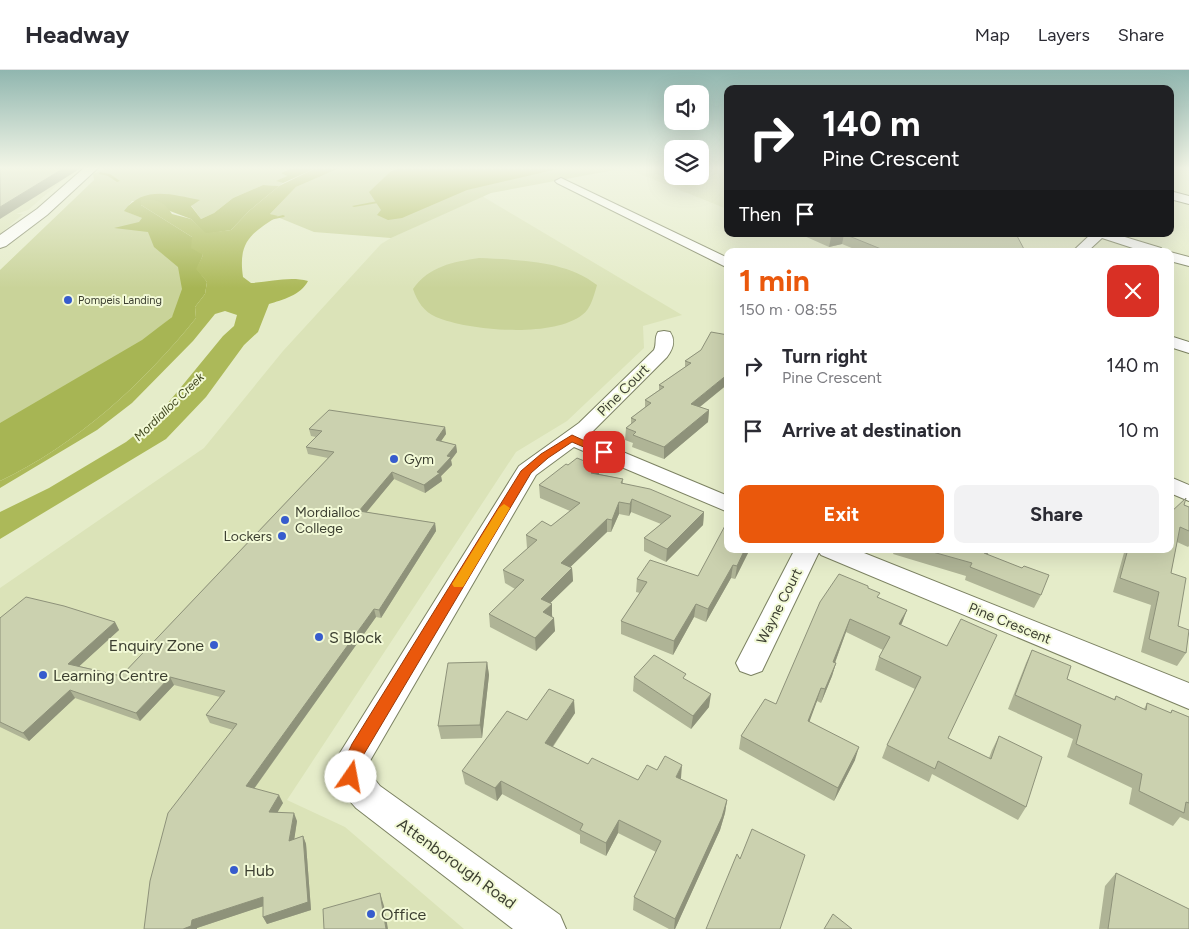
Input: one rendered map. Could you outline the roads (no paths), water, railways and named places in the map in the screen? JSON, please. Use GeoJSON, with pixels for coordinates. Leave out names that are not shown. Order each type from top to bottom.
{"type":"FeatureCollection","features":[{"type":"Feature","properties":{"kind":"street"},"geometry":{"type":"LineString","coordinates":[[3,249],[29,228],[46,208]]}},
{"type":"Feature","properties":{"kind":"street"},"geometry":{"type":"LineString","coordinates":[[615,208],[724,262]]}},
{"type":"Feature","properties":{"kind":"street"},"geometry":{"type":"LineString","coordinates":[[1084,248],[1097,237]]}},
{"type":"Feature","properties":{"kind":"street"},"geometry":{"type":"LineString","coordinates":[[1111,237],[1146,248]]}},
{"type":"Feature","properties":{"kind":"street"},"geometry":{"type":"LineString","coordinates":[[1174,257],[1189,262]]}},
{"type":"Feature","properties":{"kind":"street","name":"Pine Court"},"geometry":{"type":"LineString","coordinates":[[572,438],[586,428],[661,353],[665,346],[664,336]]}},
{"type":"Feature","properties":{"kind":"street"},"geometry":{"type":"LineString","coordinates":[[1174,342],[1189,348]]}},
{"type":"Feature","properties":{"kind":"street"},"geometry":{"type":"LineString","coordinates":[[572,438],[724,503]]}},
{"type":"Feature","properties":{"kind":"street","name":"Attenborough Road"},"geometry":{"type":"LineString","coordinates":[[546,929],[368,797],[351,777],[350,764],[527,471],[572,438]]}},
{"type":"Feature","properties":{"kind":"street"},"geometry":{"type":"LineString","coordinates":[[1174,486],[1189,494]]}},
{"type":"Feature","properties":{"kind":"street","name":"Wayne Court"},"geometry":{"type":"LineString","coordinates":[[751,663],[806,553]]}},
{"type":"Feature","properties":{"kind":"street","name":"Pine Crescent"},"geometry":{"type":"LineString","coordinates":[[840,553],[1189,696]]}},
{"type":"Feature","properties":{"kind":"water","name":"Mordialloc Creek"},"geometry":{"type":"Polygon","coordinates":[[[146,208],[168,208],[172,214],[191,219],[206,233],[231,230],[252,208],[276,208],[270,214],[278,216],[260,228],[248,240],[242,255],[243,277],[251,283],[294,279],[308,281],[305,286],[291,296],[269,304],[258,332],[244,345],[206,397],[166,439],[0,539],[0,512],[49,488],[126,442],[154,420],[223,336],[234,326],[237,315],[225,311],[215,314],[193,341],[132,403],[97,430],[0,488],[0,481],[55,449],[82,431],[107,410],[154,366],[196,318],[195,307],[205,294],[207,282],[196,269],[203,255],[191,248],[192,237],[146,208]]]}},
{"type":"Feature","properties":{"kind":"water"},"geometry":{"type":"Polygon","coordinates":[[[380,208],[425,208],[402,218],[388,220],[377,215],[381,210],[380,208]]]}},
{"type":"Feature","properties":{"kind":"waterway"},"geometry":{"type":"LineString","coordinates":[[270,219],[283,216]]}},
{"type":"Feature","properties":{"kind":"place","name":"Pompeis Landing"},"geometry":{"type":"Point","coordinates":[68,300]}},
{"type":"Feature","properties":{"kind":"place","name":"Gym"},"geometry":{"type":"Point","coordinates":[394,459]}},
{"type":"Feature","properties":{"kind":"place","name":"Mordialloc College"},"geometry":{"type":"Point","coordinates":[285,520]}},
{"type":"Feature","properties":{"kind":"place","name":"Lockers"},"geometry":{"type":"Point","coordinates":[282,536]}},
{"type":"Feature","properties":{"kind":"place","name":"S Block"},"geometry":{"type":"Point","coordinates":[319,637]}},
{"type":"Feature","properties":{"kind":"place","name":"Enquiry Zone"},"geometry":{"type":"Point","coordinates":[214,645]}},
{"type":"Feature","properties":{"kind":"place","name":"Learning Centre"},"geometry":{"type":"Point","coordinates":[43,675]}},
{"type":"Feature","properties":{"kind":"place","name":"Hub"},"geometry":{"type":"Point","coordinates":[234,870]}},
{"type":"Feature","properties":{"kind":"place","name":"Office"},"geometry":{"type":"Point","coordinates":[371,914]}}]}
